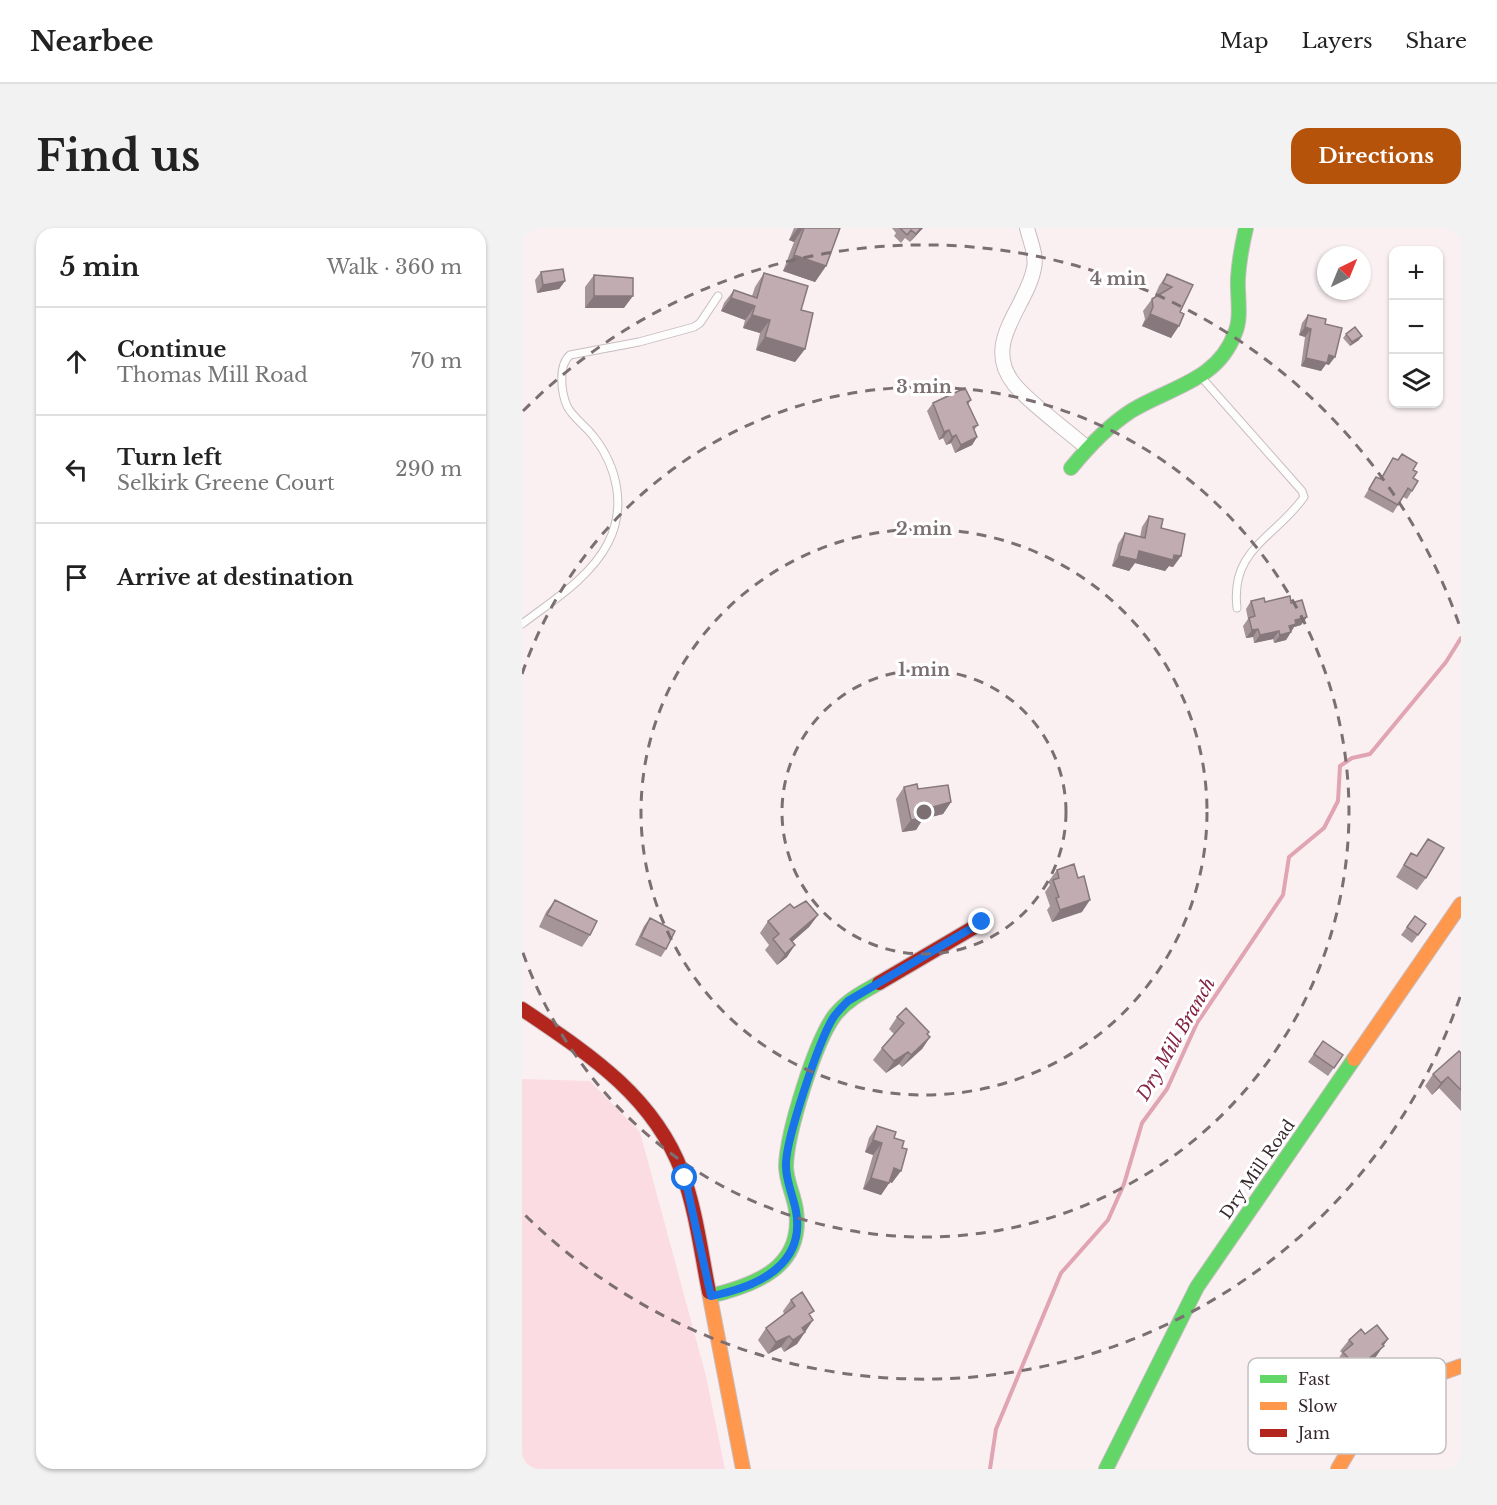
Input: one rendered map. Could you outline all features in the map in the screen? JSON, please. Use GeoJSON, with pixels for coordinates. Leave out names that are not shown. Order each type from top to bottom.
{"type":"FeatureCollection","features":[{"type":"Feature","properties":{"kind":"street"},"geometry":{"type":"LineString","coordinates":[[1027,228],[1035,255],[1034,268],[1026,292],[1007,324],[1003,338],[1004,362],[1013,383],[1087,448]]}},
{"type":"Feature","properties":{"kind":"street"},"geometry":{"type":"LineString","coordinates":[[1071,468],[1087,448],[1138,407],[1208,375],[1227,352],[1237,329],[1240,253],[1246,228]]}},
{"type":"Feature","properties":{"kind":"street","name":"Dry Mill Road"},"geometry":{"type":"LineString","coordinates":[[1106,1469],[1197,1287],[1461,904]]}},
{"type":"Feature","properties":{"kind":"street"},"geometry":{"type":"LineString","coordinates":[[711,1296],[740,1290],[764,1278],[782,1266],[793,1251],[796,1222],[786,1165],[789,1140],[833,1017],[848,1001],[982,922]]}},
{"type":"Feature","properties":{"kind":"street"},"geometry":{"type":"LineString","coordinates":[[522,1009],[609,1069],[629,1086],[662,1128],[685,1178],[711,1296],[743,1469]]}},
{"type":"Feature","properties":{"kind":"street"},"geometry":{"type":"LineString","coordinates":[[1446,1372],[1461,1366]]}},
{"type":"Feature","properties":{"kind":"street"},"geometry":{"type":"LineString","coordinates":[[1338,1469],[1347,1454]]}},
{"type":"Feature","properties":{"kind":"lane"},"geometry":{"type":"LineString","coordinates":[[522,624],[582,577],[597,561],[607,545],[617,515],[617,487],[605,452],[567,405],[561,367],[564,360],[570,355],[639,342],[693,327],[700,322],[718,296]]}},
{"type":"Feature","properties":{"kind":"lane"},"geometry":{"type":"LineString","coordinates":[[1202,378],[1302,491],[1304,497],[1256,544],[1245,560],[1234,588],[1237,608]]}},
{"type":"Feature","properties":{"kind":"shaded area"},"geometry":{"type":"Polygon","coordinates":[[[522,1079],[590,1081],[640,1132],[706,1376],[725,1469],[522,1469],[522,1079]]]}},
{"type":"Feature","properties":{"kind":"building"},"geometry":{"type":"Polygon","coordinates":[[[804,228],[840,228],[826,266],[794,255],[804,228]]]}},
{"type":"Feature","properties":{"kind":"building"},"geometry":{"type":"Polygon","coordinates":[[[900,228],[921,228],[916,234],[911,230],[907,235],[900,228]]]}},
{"type":"Feature","properties":{"kind":"building"},"geometry":{"type":"Polygon","coordinates":[[[563,269],[565,281],[543,285],[541,272],[563,269]]]}},
{"type":"Feature","properties":{"kind":"building"},"geometry":{"type":"Polygon","coordinates":[[[764,273],[808,286],[801,310],[813,313],[805,349],[765,337],[770,320],[752,315],[755,306],[731,298],[734,290],[757,298],[764,273]]]}},
{"type":"Feature","properties":{"kind":"building"},"geometry":{"type":"Polygon","coordinates":[[[1167,274],[1193,285],[1180,312],[1184,314],[1179,326],[1150,314],[1153,307],[1152,299],[1172,287],[1163,283],[1167,274]]]}},
{"type":"Feature","properties":{"kind":"building"},"geometry":{"type":"Polygon","coordinates":[[[594,275],[633,278],[633,296],[594,296],[594,275]]]}},
{"type":"Feature","properties":{"kind":"building"},"geometry":{"type":"Polygon","coordinates":[[[1308,315],[1326,319],[1325,324],[1342,328],[1335,357],[1329,355],[1327,363],[1306,358],[1311,329],[1305,327],[1308,315]]]}},
{"type":"Feature","properties":{"kind":"building"},"geometry":{"type":"Polygon","coordinates":[[[1355,327],[1362,336],[1352,342],[1346,334],[1355,327]]]}},
{"type":"Feature","properties":{"kind":"building"},"geometry":{"type":"Polygon","coordinates":[[[965,388],[971,400],[967,402],[978,425],[973,427],[977,437],[961,445],[956,435],[952,437],[949,430],[944,432],[933,403],[965,388]]]}},
{"type":"Feature","properties":{"kind":"building"},"geometry":{"type":"Polygon","coordinates":[[[1402,454],[1417,463],[1413,470],[1417,472],[1413,478],[1418,481],[1412,491],[1408,488],[1398,505],[1369,489],[1376,477],[1381,479],[1393,458],[1398,460],[1402,454]]]}},
{"type":"Feature","properties":{"kind":"building"},"geometry":{"type":"Polygon","coordinates":[[[1149,516],[1163,519],[1161,528],[1185,534],[1181,556],[1174,555],[1173,560],[1139,551],[1137,560],[1119,556],[1125,533],[1145,538],[1149,516]]]}},
{"type":"Feature","properties":{"kind":"building"},"geometry":{"type":"Polygon","coordinates":[[[1290,596],[1291,603],[1302,600],[1307,617],[1295,620],[1296,624],[1289,626],[1291,632],[1280,635],[1279,631],[1260,635],[1258,629],[1252,630],[1249,618],[1255,616],[1251,601],[1264,598],[1265,602],[1290,596]]]}},
{"type":"Feature","properties":{"kind":"building"},"geometry":{"type":"Polygon","coordinates":[[[917,784],[918,789],[948,785],[951,802],[922,810],[924,818],[911,820],[904,787],[917,784]]]}},
{"type":"Feature","properties":{"kind":"building"},"geometry":{"type":"Polygon","coordinates":[[[1428,839],[1444,848],[1426,878],[1404,865],[1411,853],[1417,856],[1428,839]]]}},
{"type":"Feature","properties":{"kind":"building"},"geometry":{"type":"Polygon","coordinates":[[[1074,864],[1078,878],[1084,876],[1090,900],[1060,910],[1056,898],[1059,897],[1053,880],[1059,878],[1057,870],[1074,864]]]}},
{"type":"Feature","properties":{"kind":"building"},"geometry":{"type":"Polygon","coordinates":[[[555,900],[597,921],[590,935],[547,915],[555,900]]]}},
{"type":"Feature","properties":{"kind":"building"},"geometry":{"type":"Polygon","coordinates":[[[806,901],[818,915],[790,939],[795,945],[785,954],[773,939],[779,934],[768,921],[790,904],[794,908],[806,901]]]}},
{"type":"Feature","properties":{"kind":"building"},"geometry":{"type":"Polygon","coordinates":[[[1415,916],[1426,924],[1418,935],[1407,927],[1415,916]]]}},
{"type":"Feature","properties":{"kind":"building"},"geometry":{"type":"Polygon","coordinates":[[[650,918],[675,931],[666,949],[641,937],[650,918]]]}},
{"type":"Feature","properties":{"kind":"building"},"geometry":{"type":"Polygon","coordinates":[[[906,1008],[929,1032],[927,1034],[930,1037],[911,1055],[908,1052],[894,1061],[882,1048],[904,1023],[897,1017],[906,1008]]]}},
{"type":"Feature","properties":{"kind":"building"},"geometry":{"type":"Polygon","coordinates":[[[1323,1041],[1343,1055],[1334,1068],[1314,1054],[1323,1041]]]}},
{"type":"Feature","properties":{"kind":"building"},"geometry":{"type":"Polygon","coordinates":[[[1459,1051],[1461,1053],[1461,1090],[1448,1077],[1441,1083],[1433,1074],[1459,1051]]]}},
{"type":"Feature","properties":{"kind":"building"},"geometry":{"type":"Polygon","coordinates":[[[877,1126],[896,1132],[894,1138],[904,1141],[902,1148],[907,1149],[901,1171],[894,1168],[889,1183],[871,1178],[882,1143],[873,1140],[877,1126]]]}},
{"type":"Feature","properties":{"kind":"building"},"geometry":{"type":"Polygon","coordinates":[[[802,1292],[814,1311],[809,1314],[813,1320],[802,1328],[805,1332],[793,1340],[789,1336],[776,1342],[766,1328],[795,1306],[791,1300],[802,1292]]]}},
{"type":"Feature","properties":{"kind":"building"},"geometry":{"type":"Polygon","coordinates":[[[1377,1325],[1388,1339],[1382,1344],[1384,1346],[1369,1358],[1348,1358],[1343,1352],[1353,1344],[1349,1340],[1361,1329],[1365,1334],[1377,1325]]]}},
{"type":"Feature","properties":{"kind":"waterway","name":"Dry Mill Branch"},"geometry":{"type":"LineString","coordinates":[[990,1469],[996,1429],[1061,1273],[1108,1220],[1124,1184],[1142,1123],[1167,1089],[1197,1023],[1283,895],[1289,857],[1324,828],[1338,801],[1340,766],[1352,758],[1370,754],[1446,662],[1461,638]]}},
{"type":"Feature","properties":{"kind":"traffic: fast"},"geometry":{"type":"LineString","coordinates":[[1071,468],[1114,423],[1131,411],[1205,372],[1227,349],[1237,327],[1238,272],[1246,228]]}},
{"type":"Feature","properties":{"kind":"traffic: fast"},"geometry":{"type":"LineString","coordinates":[[710,1296],[760,1279],[784,1259],[792,1246],[796,1230],[796,1210],[786,1166],[791,1132],[803,1088],[819,1045],[835,1015],[850,1001],[879,983]]}},
{"type":"Feature","properties":{"kind":"traffic: fast"},"geometry":{"type":"LineString","coordinates":[[1106,1469],[1197,1287],[1354,1059]]}},
{"type":"Feature","properties":{"kind":"traffic: slow"},"geometry":{"type":"LineString","coordinates":[[1354,1059],[1461,904]]}},
{"type":"Feature","properties":{"kind":"traffic: slow"},"geometry":{"type":"LineString","coordinates":[[709,1292],[743,1469]]}},
{"type":"Feature","properties":{"kind":"traffic: slow"},"geometry":{"type":"LineString","coordinates":[[1446,1371],[1461,1366]]}},
{"type":"Feature","properties":{"kind":"traffic: slow"},"geometry":{"type":"LineString","coordinates":[[1338,1469],[1347,1454]]}},
{"type":"Feature","properties":{"kind":"traffic: jam"},"geometry":{"type":"LineString","coordinates":[[879,983],[983,922]]}},
{"type":"Feature","properties":{"kind":"traffic: jam"},"geometry":{"type":"LineString","coordinates":[[522,1009],[570,1042],[616,1078],[654,1120],[669,1145],[687,1186],[709,1292]]}},
{"type":"Feature","properties":{"kind":"route"},"geometry":{"type":"LineString","coordinates":[[685,1178],[711,1296],[740,1290],[782,1266],[793,1251],[797,1232],[796,1211],[788,1186],[786,1165],[789,1140],[833,1017],[848,1001],[982,922]]}}]}
